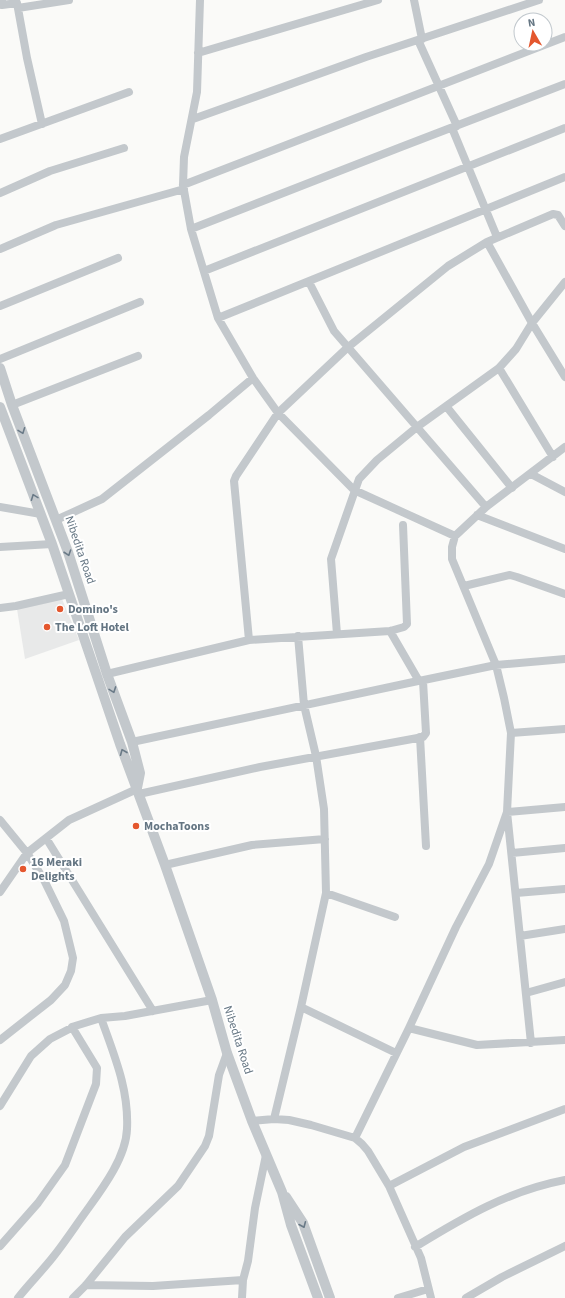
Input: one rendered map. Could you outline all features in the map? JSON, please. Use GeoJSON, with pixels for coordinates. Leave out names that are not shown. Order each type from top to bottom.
{"type":"FeatureCollection","features":[{"type":"Feature","properties":{"kind":"street"},"geometry":{"type":"LineString","coordinates":[[2,0],[2,5],[17,3],[27,58],[42,124]]}},
{"type":"Feature","properties":{"kind":"street"},"geometry":{"type":"LineString","coordinates":[[18,8],[69,0]]}},
{"type":"Feature","properties":{"kind":"street"},"geometry":{"type":"LineString","coordinates":[[200,0],[197,92],[193,119],[184,157],[183,187],[191,229],[218,318],[253,378],[278,413],[354,490],[455,536]]}},
{"type":"Feature","properties":{"kind":"street"},"geometry":{"type":"LineString","coordinates":[[198,53],[378,0]]}},
{"type":"Feature","properties":{"kind":"street"},"geometry":{"type":"LineString","coordinates":[[414,0],[420,40],[454,127],[467,167],[497,238]]}},
{"type":"Feature","properties":{"kind":"street"},"geometry":{"type":"LineString","coordinates":[[193,119],[366,57],[539,0]]}},
{"type":"Feature","properties":{"kind":"street"},"geometry":{"type":"LineString","coordinates":[[0,249],[56,225],[183,187],[565,37]]}},
{"type":"Feature","properties":{"kind":"street"},"geometry":{"type":"LineString","coordinates":[[191,229],[565,84]]}},
{"type":"Feature","properties":{"kind":"street"},"geometry":{"type":"LineString","coordinates":[[0,140],[129,92]]}},
{"type":"Feature","properties":{"kind":"street"},"geometry":{"type":"LineString","coordinates":[[204,271],[565,128]]}},
{"type":"Feature","properties":{"kind":"street"},"geometry":{"type":"LineString","coordinates":[[0,193],[50,171],[124,148]]}},
{"type":"Feature","properties":{"kind":"street"},"geometry":{"type":"LineString","coordinates":[[218,318],[565,177]]}},
{"type":"Feature","properties":{"kind":"street"},"geometry":{"type":"LineString","coordinates":[[249,640],[234,481],[278,413],[347,348],[448,266],[487,242],[553,214],[558,215],[565,226]]}},
{"type":"Feature","properties":{"kind":"street"},"geometry":{"type":"LineString","coordinates":[[487,242],[532,323],[565,377]]}},
{"type":"Feature","properties":{"kind":"street"},"geometry":{"type":"LineString","coordinates":[[0,306],[118,258]]}},
{"type":"Feature","properties":{"kind":"street"},"geometry":{"type":"LineString","coordinates":[[308,282],[329,324],[347,348],[486,507]]}},
{"type":"Feature","properties":{"kind":"street"},"geometry":{"type":"LineString","coordinates":[[337,634],[331,559],[359,479],[378,460],[417,427],[499,368],[516,349],[532,323],[565,282]]}},
{"type":"Feature","properties":{"kind":"street"},"geometry":{"type":"LineString","coordinates":[[0,360],[140,302]]}},
{"type":"Feature","properties":{"kind":"street"},"geometry":{"type":"LineString","coordinates":[[0,408],[12,405],[138,356]]}},
{"type":"Feature","properties":{"kind":"street","name":"Nibedita Road"},"geometry":{"type":"LineString","coordinates":[[0,368],[12,405],[68,552],[107,674],[132,742],[140,773],[138,791]]}},
{"type":"Feature","properties":{"kind":"street"},"geometry":{"type":"LineString","coordinates":[[499,368],[553,457]]}},
{"type":"Feature","properties":{"kind":"street"},"geometry":{"type":"LineString","coordinates":[[56,520],[102,499],[209,415],[253,378]]}},
{"type":"Feature","properties":{"kind":"street"},"geometry":{"type":"LineString","coordinates":[[446,406],[512,488]]}},
{"type":"Feature","properties":{"kind":"street","name":"Nibedita Road"},"geometry":{"type":"LineString","coordinates":[[0,408],[52,544],[120,744],[165,865],[212,1000],[227,1053],[252,1121],[282,1192],[291,1225],[318,1298]]}},
{"type":"Feature","properties":{"kind":"street"},"geometry":{"type":"LineString","coordinates":[[531,1043],[507,812],[511,733],[496,665],[452,559],[452,547],[455,536],[486,507],[565,447]]}},
{"type":"Feature","properties":{"kind":"street"},"geometry":{"type":"LineString","coordinates":[[531,474],[565,492]]}},
{"type":"Feature","properties":{"kind":"street"},"geometry":{"type":"LineString","coordinates":[[0,507],[41,514]]}},
{"type":"Feature","properties":{"kind":"street"},"geometry":{"type":"LineString","coordinates":[[477,515],[565,549]]}},
{"type":"Feature","properties":{"kind":"street"},"geometry":{"type":"LineString","coordinates":[[107,674],[249,640],[390,631],[404,627],[407,624],[403,525]]}},
{"type":"Feature","properties":{"kind":"street"},"geometry":{"type":"LineString","coordinates":[[0,547],[52,544]]}},
{"type":"Feature","properties":{"kind":"street"},"geometry":{"type":"LineString","coordinates":[[464,586],[510,575],[565,594]]}},
{"type":"Feature","properties":{"kind":"street"},"geometry":{"type":"LineString","coordinates":[[0,608],[16,606],[69,594]]}},
{"type":"Feature","properties":{"kind":"street"},"geometry":{"type":"LineString","coordinates":[[0,892],[27,853],[69,820],[138,791],[147,792],[316,756],[425,736],[426,733],[420,681],[390,631]]}},
{"type":"Feature","properties":{"kind":"street"},"geometry":{"type":"LineString","coordinates":[[274,1119],[326,893],[324,809],[316,756],[304,705],[298,636]]}},
{"type":"Feature","properties":{"kind":"street"},"geometry":{"type":"LineString","coordinates":[[132,742],[496,665],[565,659]]}},
{"type":"Feature","properties":{"kind":"street"},"geometry":{"type":"LineString","coordinates":[[511,733],[565,729]]}},
{"type":"Feature","properties":{"kind":"street"},"geometry":{"type":"LineString","coordinates":[[420,737],[426,846]]}},
{"type":"Feature","properties":{"kind":"street"},"geometry":{"type":"LineString","coordinates":[[507,812],[565,807]]}},
{"type":"Feature","properties":{"kind":"street"},"geometry":{"type":"LineString","coordinates":[[354,1138],[409,1028],[456,927],[489,864],[507,812]]}},
{"type":"Feature","properties":{"kind":"street"},"geometry":{"type":"LineString","coordinates":[[0,820],[27,853],[44,880],[64,921],[73,958],[71,971],[65,985],[52,1000],[0,1040]]}},
{"type":"Feature","properties":{"kind":"street"},"geometry":{"type":"LineString","coordinates":[[46,838],[152,1011]]}},
{"type":"Feature","properties":{"kind":"street"},"geometry":{"type":"LineString","coordinates":[[165,865],[252,844],[325,839]]}},
{"type":"Feature","properties":{"kind":"street"},"geometry":{"type":"LineString","coordinates":[[512,853],[565,848]]}},
{"type":"Feature","properties":{"kind":"street"},"geometry":{"type":"LineString","coordinates":[[516,893],[565,889]]}},
{"type":"Feature","properties":{"kind":"street"},"geometry":{"type":"LineString","coordinates":[[326,893],[395,917]]}},
{"type":"Feature","properties":{"kind":"street"},"geometry":{"type":"LineString","coordinates":[[520,936],[565,929]]}},
{"type":"Feature","properties":{"kind":"street"},"geometry":{"type":"LineString","coordinates":[[526,993],[565,982]]}},
{"type":"Feature","properties":{"kind":"street"},"geometry":{"type":"LineString","coordinates":[[0,1106],[31,1056],[50,1039],[72,1027],[101,1018],[125,1016],[212,1000]]}},
{"type":"Feature","properties":{"kind":"street"},"geometry":{"type":"LineString","coordinates":[[301,1007],[396,1053]]}},
{"type":"Feature","properties":{"kind":"street"},"geometry":{"type":"LineString","coordinates":[[18,1298],[54,1256],[100,1191],[120,1157],[124,1144],[127,1130],[126,1102],[121,1075],[101,1018]]}},
{"type":"Feature","properties":{"kind":"street"},"geometry":{"type":"LineString","coordinates":[[0,1246],[38,1203],[65,1165],[96,1084],[97,1068],[72,1027]]}},
{"type":"Feature","properties":{"kind":"street"},"geometry":{"type":"LineString","coordinates":[[409,1028],[478,1045],[565,1040]]}},
{"type":"Feature","properties":{"kind":"street"},"geometry":{"type":"LineString","coordinates":[[73,1298],[86,1285],[125,1237],[178,1186],[206,1146],[219,1075],[227,1053]]}},
{"type":"Feature","properties":{"kind":"street"},"geometry":{"type":"LineString","coordinates":[[389,1186],[464,1147],[565,1109]]}},
{"type":"Feature","properties":{"kind":"street"},"geometry":{"type":"LineString","coordinates":[[252,1121],[274,1119],[311,1125],[354,1138],[362,1144],[368,1151],[389,1186],[421,1258],[431,1298]]}},
{"type":"Feature","properties":{"kind":"street"},"geometry":{"type":"LineString","coordinates":[[242,1298],[255,1208],[266,1155]]}},
{"type":"Feature","properties":{"kind":"street"},"geometry":{"type":"LineString","coordinates":[[415,1247],[485,1207],[516,1194],[549,1183],[565,1180]]}},
{"type":"Feature","properties":{"kind":"street"},"geometry":{"type":"LineString","coordinates":[[282,1192],[303,1223],[330,1298]]}},
{"type":"Feature","properties":{"kind":"street"},"geometry":{"type":"LineString","coordinates":[[466,1298],[502,1277],[565,1246]]}},
{"type":"Feature","properties":{"kind":"street"},"geometry":{"type":"LineString","coordinates":[[86,1285],[153,1286],[244,1280]]}},
{"type":"Feature","properties":{"kind":"street"},"geometry":{"type":"LineString","coordinates":[[398,1298],[428,1289]]}},
{"type":"Feature","properties":{"kind":"shaded area"},"geometry":{"type":"Polygon","coordinates":[[[62,599],[79,640],[25,659],[17,609],[62,599]]]}},
{"type":"Feature","properties":{"kind":"place","name":"Domino's"},"geometry":{"type":"Point","coordinates":[60,609]}},
{"type":"Feature","properties":{"kind":"place","name":"The Loft Hotel"},"geometry":{"type":"Point","coordinates":[47,627]}},
{"type":"Feature","properties":{"kind":"place","name":"MochaToons"},"geometry":{"type":"Point","coordinates":[136,826]}},
{"type":"Feature","properties":{"kind":"place","name":"16 Meraki Delights"},"geometry":{"type":"Point","coordinates":[23,869]}}]}
